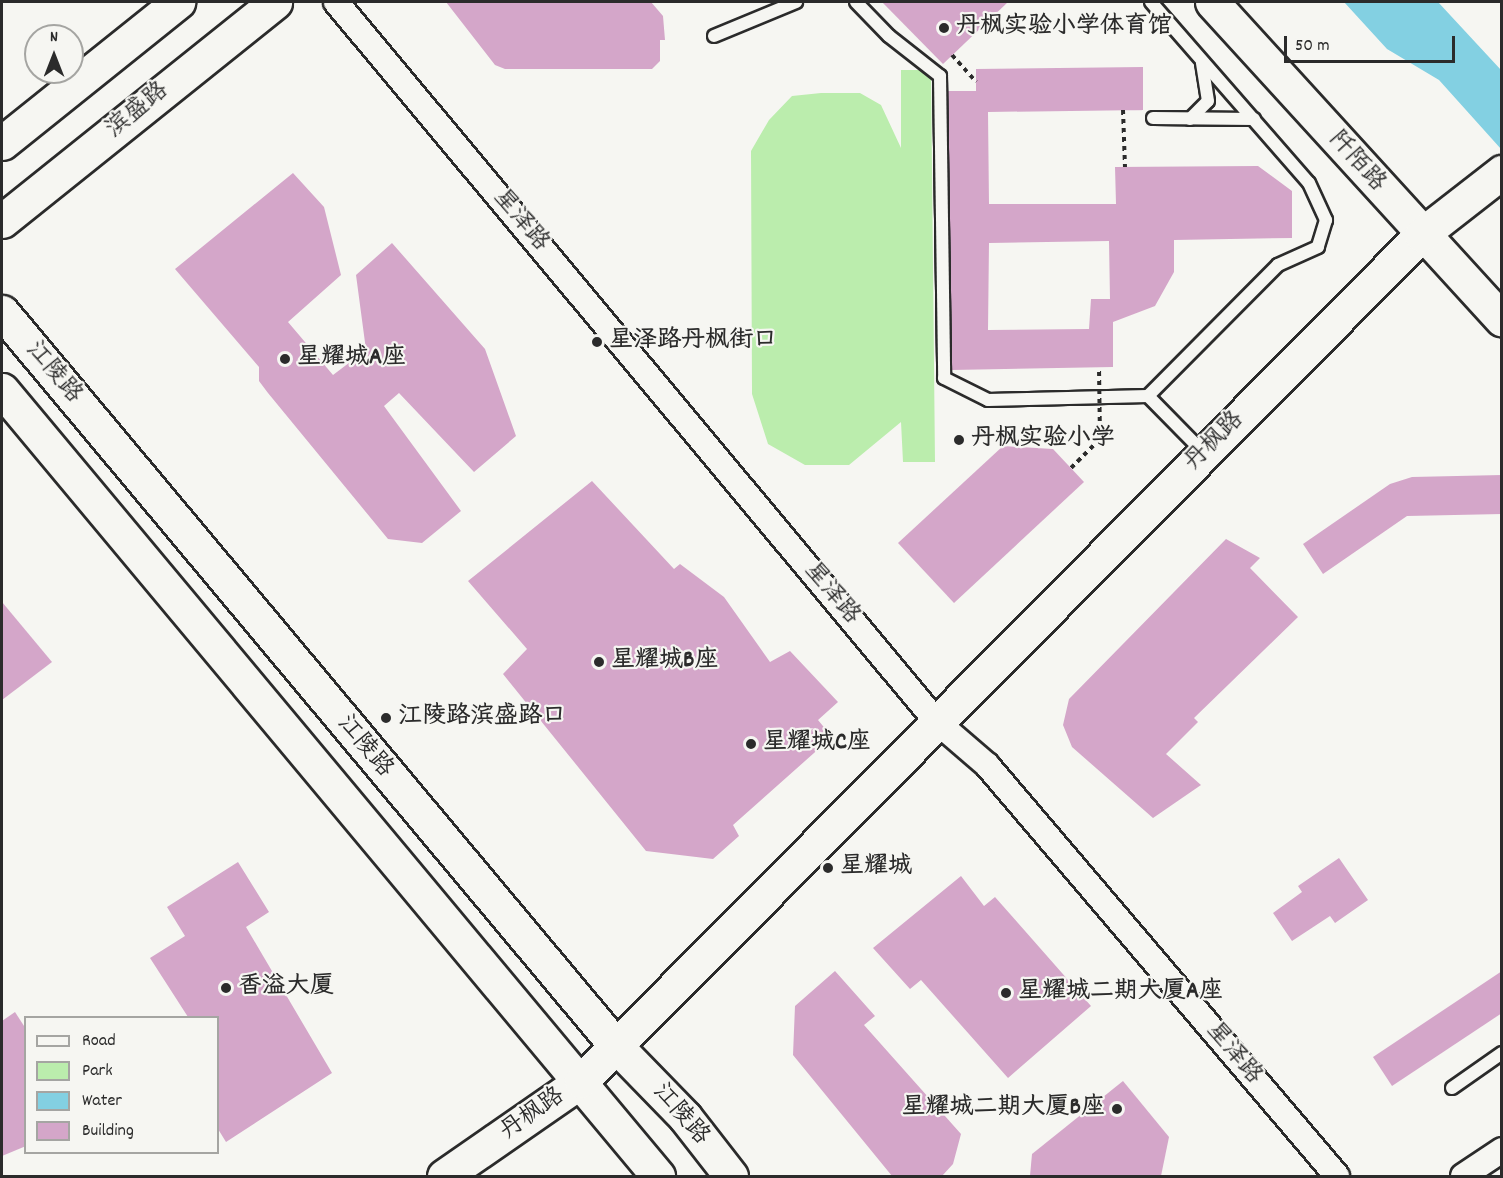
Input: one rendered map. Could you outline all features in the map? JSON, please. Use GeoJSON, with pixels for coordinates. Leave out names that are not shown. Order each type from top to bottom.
{"type":"FeatureCollection","features":[{"type":"Feature","properties":{"kind":"main road"},"geometry":{"type":"LineString","coordinates":[[2,143],[178,2]]}},
{"type":"Feature","properties":{"kind":"main road","name":"滨盛路"},"geometry":{"type":"LineString","coordinates":[[2,221],[275,2]]}},
{"type":"Feature","properties":{"kind":"main road","name":"阡陌路"},"geometry":{"type":"LineString","coordinates":[[1212,2],[1421,235],[1502,320]]}},
{"type":"Feature","properties":{"kind":"main road","name":"丹枫路"},"geometry":{"type":"LineString","coordinates":[[444,1176],[581,1081],[617,1047],[1421,235],[1492,179]]}},
{"type":"Feature","properties":{"kind":"main road","name":"江陵路"},"geometry":{"type":"LineString","coordinates":[[2,312],[617,1047],[685,1117],[731,1176]]}},
{"type":"Feature","properties":{"kind":"main road","name":"江陵路"},"geometry":{"type":"LineString","coordinates":[[2,390],[658,1176]]}},
{"type":"Feature","properties":{"kind":"street","name":"星泽路"},"geometry":{"type":"LineString","coordinates":[[336,2],[938,722],[987,765],[1337,1176]]}},
{"type":"Feature","properties":{"kind":"street"},"geometry":{"type":"LineString","coordinates":[[1463,1176],[1502,1150]]}},
{"type":"Feature","properties":{"kind":"lane"},"geometry":{"type":"LineString","coordinates":[[714,36],[796,2]]}},
{"type":"Feature","properties":{"kind":"lane"},"geometry":{"type":"LineString","coordinates":[[856,2],[889,36],[940,76],[944,378],[988,400],[1148,396],[1278,265],[1318,247],[1326,220],[1309,183],[1151,2]]}},
{"type":"Feature","properties":{"kind":"lane"},"geometry":{"type":"LineString","coordinates":[[1190,119],[1208,100],[1200,58]]}},
{"type":"Feature","properties":{"kind":"lane"},"geometry":{"type":"LineString","coordinates":[[1152,118],[1254,119]]}},
{"type":"Feature","properties":{"kind":"lane"},"geometry":{"type":"LineString","coordinates":[[1148,396],[1204,453]]}},
{"type":"Feature","properties":{"kind":"lane"},"geometry":{"type":"LineString","coordinates":[[1452,1088],[1502,1053]]}},
{"type":"Feature","properties":{"kind":"path"},"geometry":{"type":"LineString","coordinates":[[952,56],[976,82]]}},
{"type":"Feature","properties":{"kind":"path"},"geometry":{"type":"LineString","coordinates":[[1123,110],[1125,167]]}},
{"type":"Feature","properties":{"kind":"path"},"geometry":{"type":"LineString","coordinates":[[1071,468],[1100,439],[1099,368]]}},
{"type":"Feature","properties":{"kind":"green space"},"geometry":{"type":"Polygon","coordinates":[[[901,70],[931,70],[935,462],[903,462],[901,422],[849,465],[805,465],[768,444],[752,394],[751,151],[769,120],[792,96],[821,93],[860,93],[881,105],[901,148],[901,70]]]}},
{"type":"Feature","properties":{"kind":"water"},"geometry":{"type":"Polygon","coordinates":[[[1344,2],[1438,2],[1501,70],[1501,149],[1439,80],[1387,49],[1344,2]]]}},
{"type":"Feature","properties":{"kind":"building"},"geometry":{"type":"Polygon","coordinates":[[[446,2],[651,2],[663,16],[665,40],[660,40],[660,61],[652,69],[505,69],[495,65],[446,2]]]}},
{"type":"Feature","properties":{"kind":"building","name":"丹枫实验小学体育馆"},"geometry":{"type":"Polygon","coordinates":[[[882,2],[1008,2],[943,64],[882,2]]]}},
{"type":"Feature","properties":{"kind":"building"},"geometry":{"type":"Polygon","coordinates":[[[1143,67],[1143,110],[988,112],[989,204],[1116,204],[1115,167],[1258,166],[1292,191],[1292,238],[1174,240],[1174,272],[1155,306],[1113,322],[1113,367],[952,370],[948,91],[976,91],[976,69],[1143,67]],[[1109,241],[989,243],[988,330],[1089,329],[1091,299],[1110,299],[1109,241]]]}},
{"type":"Feature","properties":{"kind":"building","name":"星耀城A座"},"geometry":{"type":"Polygon","coordinates":[[[293,173],[324,207],[341,275],[288,322],[333,375],[366,350],[356,275],[392,243],[485,349],[516,436],[474,472],[399,393],[384,406],[461,511],[422,543],[388,539],[259,381],[259,367],[175,269],[293,173]]]}},
{"type":"Feature","properties":{"kind":"building"},"geometry":{"type":"Polygon","coordinates":[[[1003,446],[1053,449],[1084,482],[954,603],[898,543],[1003,446]]]}},
{"type":"Feature","properties":{"kind":"building"},"geometry":{"type":"Polygon","coordinates":[[[1502,475],[1502,514],[1407,516],[1323,574],[1303,544],[1390,484],[1412,477],[1502,475]]]}},
{"type":"Feature","properties":{"kind":"building","name":"星耀城B座"},"geometry":{"type":"Polygon","coordinates":[[[592,481],[674,569],[680,564],[724,597],[770,662],[790,651],[838,702],[818,720],[832,737],[733,825],[739,836],[713,859],[646,851],[503,674],[527,649],[468,581],[592,481]]]}},
{"type":"Feature","properties":{"kind":"building"},"geometry":{"type":"Polygon","coordinates":[[[1226,539],[1260,558],[1250,568],[1298,617],[1194,718],[1198,722],[1166,754],[1201,785],[1153,818],[1072,747],[1063,725],[1069,699],[1226,539]]]}},
{"type":"Feature","properties":{"kind":"building"},"geometry":{"type":"Polygon","coordinates":[[[2,602],[52,662],[2,700],[2,602]]]}},
{"type":"Feature","properties":{"kind":"building"},"geometry":{"type":"Polygon","coordinates":[[[1339,858],[1368,900],[1335,923],[1330,916],[1292,941],[1273,913],[1302,892],[1298,886],[1339,858]]]}},
{"type":"Feature","properties":{"kind":"building","name":"香溢大厦"},"geometry":{"type":"Polygon","coordinates":[[[238,862],[269,912],[246,927],[332,1073],[226,1142],[219,1131],[219,1016],[187,1016],[150,958],[185,936],[167,907],[238,862]]]}},
{"type":"Feature","properties":{"kind":"building","name":"星耀城二期大厦A座"},"geometry":{"type":"Polygon","coordinates":[[[961,876],[984,906],[995,897],[1091,1006],[1008,1078],[921,980],[910,989],[873,948],[961,876]]]}},
{"type":"Feature","properties":{"kind":"building"},"geometry":{"type":"Polygon","coordinates":[[[835,971],[875,1016],[864,1025],[961,1134],[953,1164],[942,1176],[892,1176],[793,1055],[795,1006],[835,971]]]}},
{"type":"Feature","properties":{"kind":"building"},"geometry":{"type":"Polygon","coordinates":[[[1502,971],[1502,1013],[1392,1086],[1373,1057],[1502,971]]]}},
{"type":"Feature","properties":{"kind":"building"},"geometry":{"type":"Polygon","coordinates":[[[15,1012],[24,1026],[24,1147],[2,1156],[2,1021],[15,1012]]]}},
{"type":"Feature","properties":{"kind":"building","name":"星耀城二期大厦B座"},"geometry":{"type":"Polygon","coordinates":[[[1123,1081],[1169,1137],[1161,1176],[1030,1176],[1032,1154],[1123,1081]]]}},
{"type":"Feature","properties":{"kind":"place","name":"丹枫实验小学体育馆"},"geometry":{"type":"Point","coordinates":[944,28]}},
{"type":"Feature","properties":{"kind":"place","name":"星泽路丹枫街口"},"geometry":{"type":"Point","coordinates":[597,342]}},
{"type":"Feature","properties":{"kind":"place","name":"星耀城A座"},"geometry":{"type":"Point","coordinates":[285,359]}},
{"type":"Feature","properties":{"kind":"place","name":"丹枫实验小学"},"geometry":{"type":"Point","coordinates":[959,440]}},
{"type":"Feature","properties":{"kind":"place","name":"星耀城B座"},"geometry":{"type":"Point","coordinates":[599,662]}},
{"type":"Feature","properties":{"kind":"place","name":"江陵路滨盛路口"},"geometry":{"type":"Point","coordinates":[386,718]}},
{"type":"Feature","properties":{"kind":"place","name":"星耀城C座"},"geometry":{"type":"Point","coordinates":[751,744]}},
{"type":"Feature","properties":{"kind":"place","name":"星耀城"},"geometry":{"type":"Point","coordinates":[828,868]}},
{"type":"Feature","properties":{"kind":"place","name":"香溢大厦"},"geometry":{"type":"Point","coordinates":[226,988]}},
{"type":"Feature","properties":{"kind":"place","name":"星耀城二期大厦A座"},"geometry":{"type":"Point","coordinates":[1006,993]}},
{"type":"Feature","properties":{"kind":"place","name":"星耀城二期大厦B座"},"geometry":{"type":"Point","coordinates":[1117,1109]}}]}
